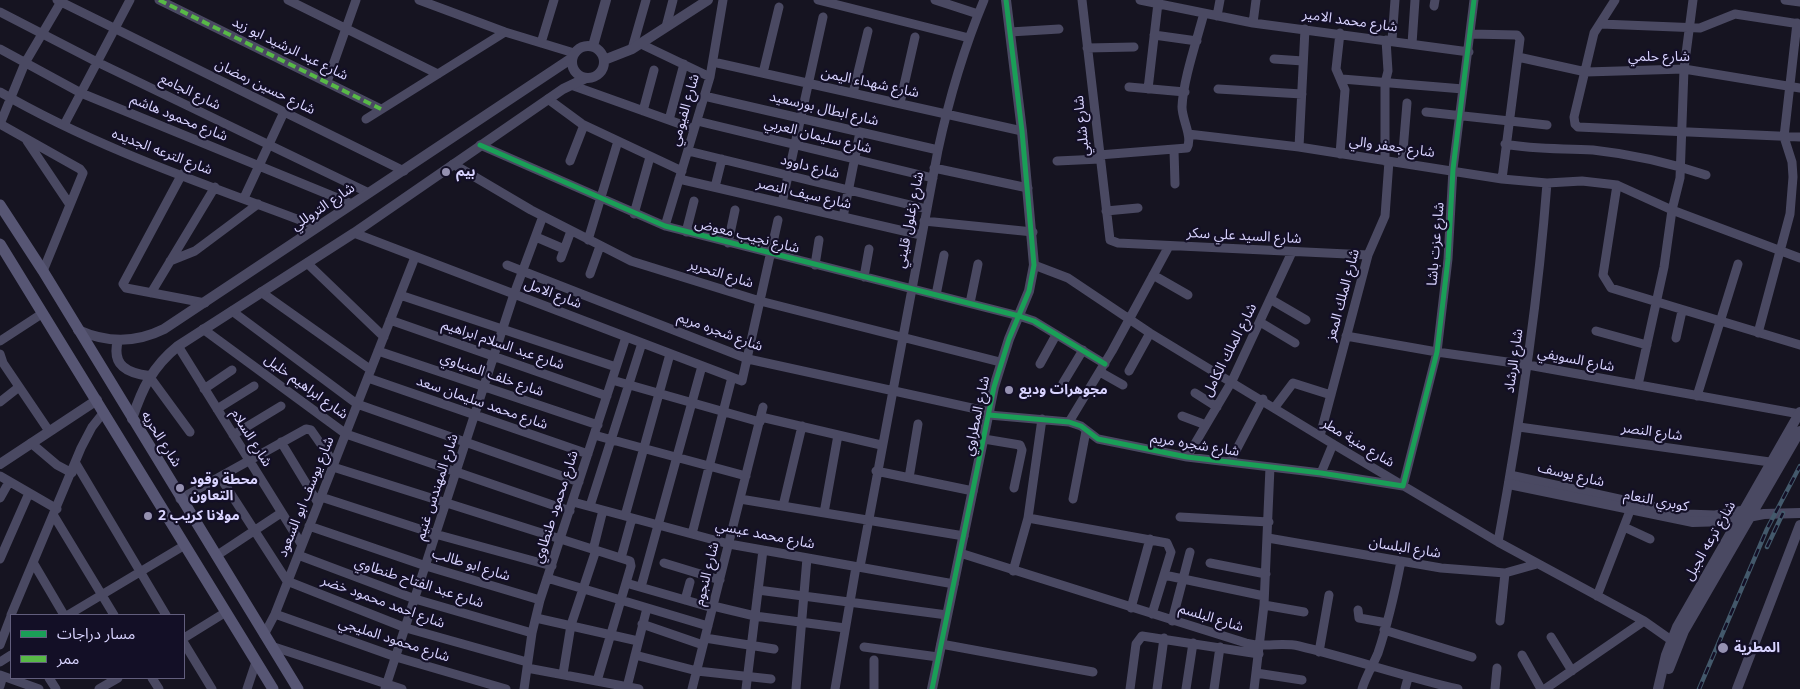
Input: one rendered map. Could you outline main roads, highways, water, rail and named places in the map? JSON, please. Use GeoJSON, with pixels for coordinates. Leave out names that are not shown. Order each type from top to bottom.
{"type":"FeatureCollection","features":[{"type":"Feature","properties":{"kind":"main road","name":"شارع الحريه"},"geometry":{"type":"LineString","coordinates":[[0,205],[43,270],[180,499],[298,689]]}},
{"type":"Feature","properties":{"kind":"main road"},"geometry":{"type":"LineString","coordinates":[[0,244],[273,689]]}},
{"type":"Feature","properties":{"kind":"railway"},"geometry":{"type":"LineString","coordinates":[[1699,689],[1767,529],[1800,466]]}},
{"type":"Feature","properties":{"kind":"railway"},"geometry":{"type":"LineString","coordinates":[[1767,547],[1783,513]]}},
{"type":"Feature","properties":{"kind":"place","name":"بيم"},"geometry":{"type":"Point","coordinates":[446,172]}},
{"type":"Feature","properties":{"kind":"place","name":"مجوهرات وديع"},"geometry":{"type":"Point","coordinates":[1009,390]}},
{"type":"Feature","properties":{"kind":"place","name":"محطة وقود التعاون"},"geometry":{"type":"Point","coordinates":[180,488]}},
{"type":"Feature","properties":{"kind":"place","name":"مولانا كريب 2"},"geometry":{"type":"Point","coordinates":[148,516]}},
{"type":"Feature","properties":{"kind":"place","name":"المطرية"},"geometry":{"type":"Point","coordinates":[1723,648]}}]}
